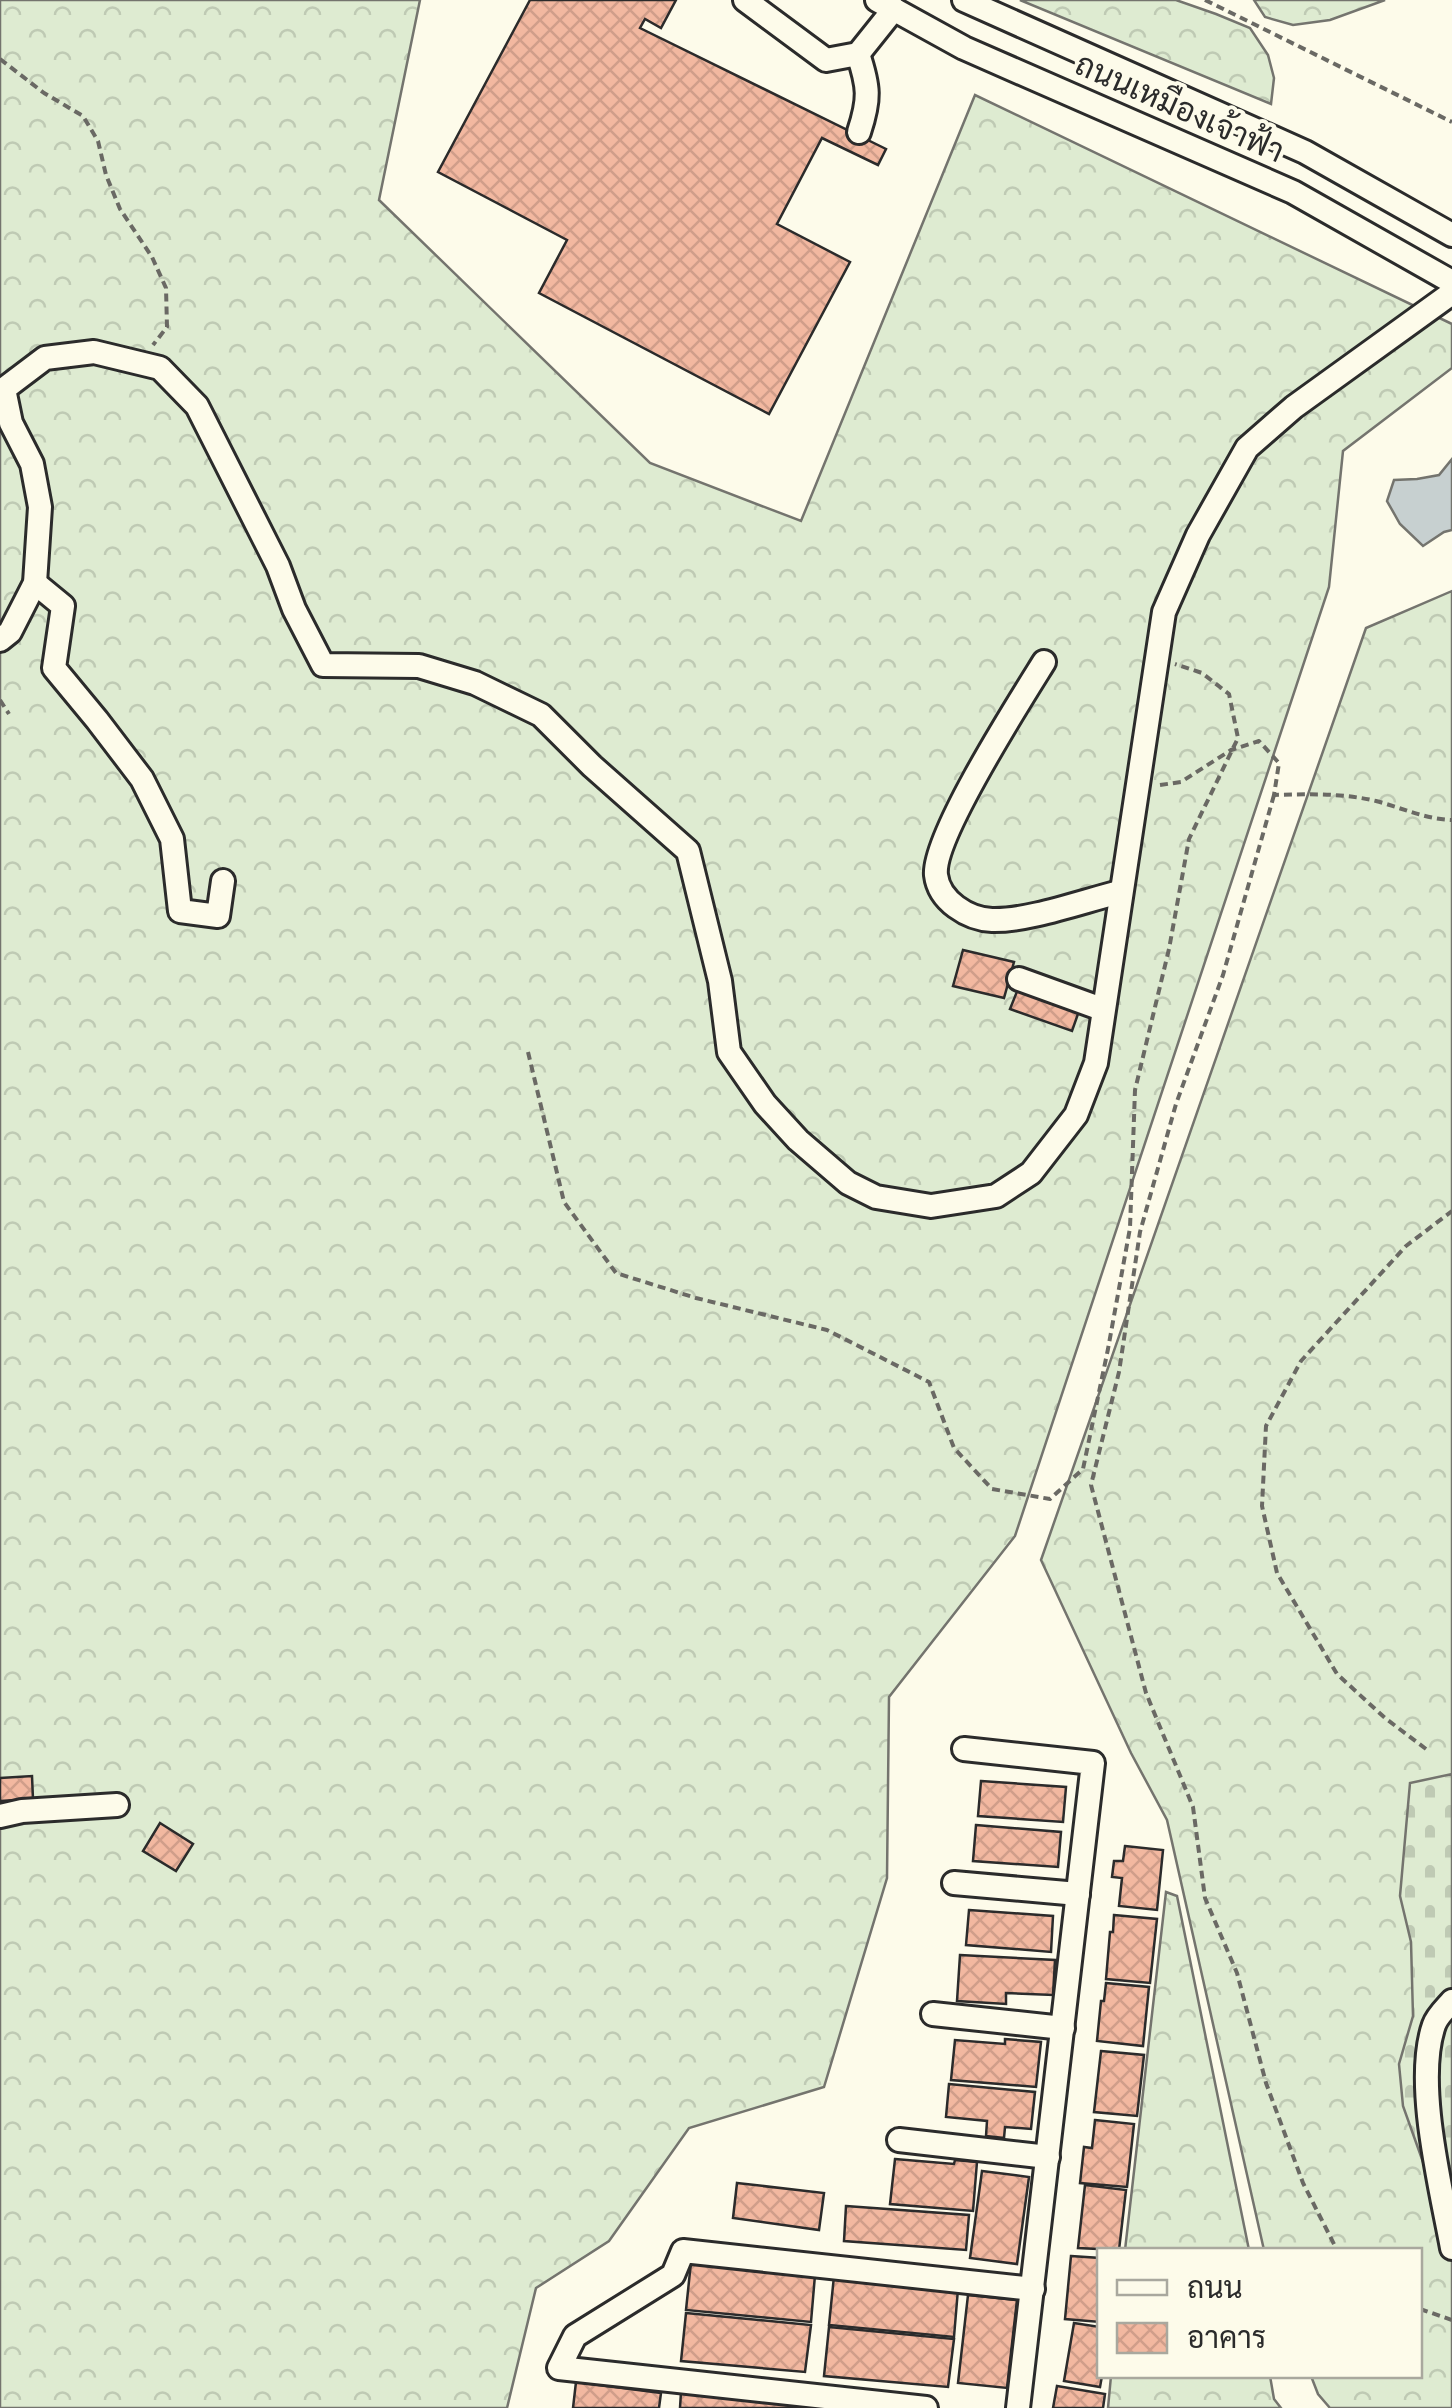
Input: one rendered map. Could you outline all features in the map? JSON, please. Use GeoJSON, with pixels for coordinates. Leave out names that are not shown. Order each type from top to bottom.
{"type":"FeatureCollection","features":[{"type":"Feature","properties":{"kind":"street"},"geometry":{"type":"LineString","coordinates":[[745,0],[826,60],[858,54]]}},
{"type":"Feature","properties":{"kind":"street","name":"ถนนเหมืองเจ้าฟ้า"},"geometry":{"type":"LineString","coordinates":[[964,0],[1305,152],[1452,235]]}},
{"type":"Feature","properties":{"kind":"street"},"geometry":{"type":"LineString","coordinates":[[859,132],[867,107],[867,81],[858,54],[885,5]]}},
{"type":"Feature","properties":{"kind":"street","name":"ถนนเหมืองเจ้าฟ้า"},"geometry":{"type":"LineString","coordinates":[[885,5],[964,48],[1293,192],[1452,282]]}},
{"type":"Feature","properties":{"kind":"street"},"geometry":{"type":"LineString","coordinates":[[0,640],[10,632],[36,583],[40,507],[32,464],[11,423],[2,387],[45,358],[94,352],[160,368],[196,406],[278,566],[294,609],[323,665],[419,666],[476,683],[541,715],[688,851],[720,981],[729,1052],[764,1104],[798,1140],[848,1182],[876,1197],[930,1206],[996,1196],[1031,1174],[1076,1115],[1096,1062],[1164,612],[1198,534],[1247,448],[1294,407],[1452,292]]}},
{"type":"Feature","properties":{"kind":"street"},"geometry":{"type":"LineString","coordinates":[[36,583],[63,606],[54,668],[142,778],[172,838],[180,911],[218,916],[223,880]]}},
{"type":"Feature","properties":{"kind":"street"},"geometry":{"type":"LineString","coordinates":[[1044,662],[1006,722],[945,835],[936,874],[943,893],[962,913],[994,920],[1027,916],[1120,892]]}},
{"type":"Feature","properties":{"kind":"street"},"geometry":{"type":"LineString","coordinates":[[1019,979],[1102,1009]]}},
{"type":"Feature","properties":{"kind":"street"},"geometry":{"type":"LineString","coordinates":[[964,1750],[1093,1763],[1018,2408]]}},
{"type":"Feature","properties":{"kind":"street"},"geometry":{"type":"LineString","coordinates":[[0,1816],[117,1805]]}},
{"type":"Feature","properties":{"kind":"street"},"geometry":{"type":"LineString","coordinates":[[954,1883],[1078,1894]]}},
{"type":"Feature","properties":{"kind":"street"},"geometry":{"type":"LineString","coordinates":[[1452,2001],[1434,2022],[1426,2062],[1432,2139],[1452,2248]]}},
{"type":"Feature","properties":{"kind":"street"},"geometry":{"type":"LineString","coordinates":[[933,2014],[1062,2028]]}},
{"type":"Feature","properties":{"kind":"street"},"geometry":{"type":"LineString","coordinates":[[900,2140],[1048,2157]]}},
{"type":"Feature","properties":{"kind":"street"},"geometry":{"type":"LineString","coordinates":[[926,2408],[560,2368],[575,2336],[673,2275],[683,2251],[1033,2288]]}},
{"type":"Feature","properties":{"kind":"path"},"geometry":{"type":"LineString","coordinates":[[1205,0],[1452,122]]}},
{"type":"Feature","properties":{"kind":"path"},"geometry":{"type":"LineString","coordinates":[[0,59],[44,94],[83,116],[98,141],[120,210],[152,257],[166,288],[167,327],[139,363]]}},
{"type":"Feature","properties":{"kind":"path"},"geometry":{"type":"LineString","coordinates":[[528,1052],[564,1202],[616,1273],[696,1298],[828,1330],[929,1382],[954,1448],[992,1490],[1050,1500],[1083,1469],[1130,1228],[1135,1090],[1169,949],[1190,839],[1238,738],[1229,694],[1202,673],[1156,658]]}},
{"type":"Feature","properties":{"kind":"path"},"geometry":{"type":"LineString","coordinates":[[0,700],[9,714]]}},
{"type":"Feature","properties":{"kind":"path"},"geometry":{"type":"LineString","coordinates":[[1136,789],[1181,782],[1231,750],[1260,740],[1279,763],[1224,975],[1176,1104],[1140,1232],[1119,1372],[1091,1486],[1146,1693],[1192,1807],[1206,1898],[1237,1972],[1266,2083],[1290,2150],[1336,2248]]}},
{"type":"Feature","properties":{"kind":"path"},"geometry":{"type":"LineString","coordinates":[[1274,794],[1325,793],[1374,801],[1436,820],[1452,820]]}},
{"type":"Feature","properties":{"kind":"path"},"geometry":{"type":"LineString","coordinates":[[1426,1749],[1384,1718],[1337,1674],[1277,1574],[1262,1506],[1266,1426],[1301,1362],[1406,1246],[1452,1212]]}},
{"type":"Feature","properties":{"kind":"path"},"geometry":{"type":"LineString","coordinates":[[1422,2310],[1452,2320]]}},
{"type":"Feature","properties":{"kind":"green space"},"geometry":{"type":"Polygon","coordinates":[[[0,0],[420,0],[379,200],[650,463],[801,521],[975,95],[1452,324],[1452,368],[1343,451],[1329,587],[1015,1536],[889,1697],[887,1878],[824,2087],[689,2128],[609,2241],[536,2288],[507,2408],[0,2408],[0,0]]]}},
{"type":"Feature","properties":{"kind":"green space"},"geometry":{"type":"Polygon","coordinates":[[[1020,0],[1176,0],[1250,28],[1268,55],[1274,78],[1271,104],[1020,0]]]}},
{"type":"Feature","properties":{"kind":"green space"},"geometry":{"type":"Polygon","coordinates":[[[1254,0],[1385,0],[1330,20],[1293,25],[1265,17],[1254,0]]]}},
{"type":"Feature","properties":{"kind":"green space"},"geometry":{"type":"Polygon","coordinates":[[[1452,591],[1452,2408],[1330,2408],[1318,2394],[1312,2378],[1422,2378],[1422,2248],[1264,2248],[1167,1820],[1131,1753],[1041,1560],[1366,628],[1452,591]]]}},
{"type":"Feature","properties":{"kind":"green space"},"geometry":{"type":"Polygon","coordinates":[[[1452,1774],[1452,2171],[1428,2176],[1403,2106],[1399,2064],[1413,2016],[1411,1942],[1400,1896],[1410,1783],[1452,1774]]]}},
{"type":"Feature","properties":{"kind":"green space"},"geometry":{"type":"Polygon","coordinates":[[[1166,1892],[1177,1896],[1249,2248],[1125,2248],[1166,1892]]]}},
{"type":"Feature","properties":{"kind":"green space"},"geometry":{"type":"Polygon","coordinates":[[[1111,2378],[1270,2378],[1274,2399],[1281,2408],[1108,2408],[1111,2378]]]}},
{"type":"Feature","properties":{"kind":"shaded area"},"geometry":{"type":"Polygon","coordinates":[[[1452,459],[1452,530],[1423,546],[1400,524],[1387,501],[1394,480],[1439,475],[1452,459]]]}},
{"type":"Feature","properties":{"kind":"building"},"geometry":{"type":"Polygon","coordinates":[[[530,0],[676,0],[661,28],[645,19],[640,28],[886,149],[878,165],[822,138],[777,224],[850,262],[769,414],[539,293],[567,240],[438,172],[530,0]]]}},
{"type":"Feature","properties":{"kind":"building"},"geometry":{"type":"Polygon","coordinates":[[[963,950],[1014,962],[1004,998],[953,986],[963,950]]]}},
{"type":"Feature","properties":{"kind":"building"},"geometry":{"type":"Polygon","coordinates":[[[1018,989],[1079,1011],[1072,1031],[1010,1009],[1018,989]]]}},
{"type":"Feature","properties":{"kind":"building"},"geometry":{"type":"Polygon","coordinates":[[[32,1776],[33,1799],[0,1801],[0,1778],[32,1776]]]}},
{"type":"Feature","properties":{"kind":"building"},"geometry":{"type":"Polygon","coordinates":[[[981,1781],[1066,1787],[1063,1822],[978,1816],[981,1781]]]}},
{"type":"Feature","properties":{"kind":"building"},"geometry":{"type":"Polygon","coordinates":[[[160,1823],[193,1844],[176,1871],[143,1851],[160,1823]]]}},
{"type":"Feature","properties":{"kind":"building"},"geometry":{"type":"Polygon","coordinates":[[[976,1825],[1061,1832],[1058,1867],[973,1861],[976,1825]]]}},
{"type":"Feature","properties":{"kind":"building"},"geometry":{"type":"Polygon","coordinates":[[[1125,1846],[1163,1850],[1157,1910],[1119,1906],[1122,1878],[1112,1877],[1114,1861],[1123,1861],[1125,1846]]]}},
{"type":"Feature","properties":{"kind":"building"},"geometry":{"type":"Polygon","coordinates":[[[969,1910],[1053,1916],[1051,1952],[966,1945],[969,1910]]]}},
{"type":"Feature","properties":{"kind":"building"},"geometry":{"type":"Polygon","coordinates":[[[1114,1915],[1157,1919],[1150,1983],[1106,1979],[1114,1915]]]}},
{"type":"Feature","properties":{"kind":"building"},"geometry":{"type":"Polygon","coordinates":[[[960,1955],[1055,1960],[1053,1995],[1006,1993],[1006,2004],[957,2001],[960,1955]]]}},
{"type":"Feature","properties":{"kind":"building"},"geometry":{"type":"Polygon","coordinates":[[[1106,1983],[1149,1987],[1143,2046],[1097,2041],[1106,1983]]]}},
{"type":"Feature","properties":{"kind":"building"},"geometry":{"type":"Polygon","coordinates":[[[1005,2039],[1041,2042],[1036,2087],[951,2080],[955,2040],[1005,2044],[1005,2039]]]}},
{"type":"Feature","properties":{"kind":"building"},"geometry":{"type":"Polygon","coordinates":[[[1101,2051],[1144,2055],[1137,2116],[1094,2112],[1101,2051]]]}},
{"type":"Feature","properties":{"kind":"building"},"geometry":{"type":"Polygon","coordinates":[[[949,2084],[1035,2092],[1031,2129],[1005,2127],[1004,2138],[986,2136],[987,2121],[946,2117],[949,2084]]]}},
{"type":"Feature","properties":{"kind":"building"},"geometry":{"type":"Polygon","coordinates":[[[1095,2120],[1134,2124],[1127,2187],[1080,2183],[1084,2147],[1092,2148],[1095,2120]]]}},
{"type":"Feature","properties":{"kind":"building"},"geometry":{"type":"Polygon","coordinates":[[[895,2159],[977,2162],[973,2211],[890,2204],[895,2159]]]}},
{"type":"Feature","properties":{"kind":"building"},"geometry":{"type":"Polygon","coordinates":[[[982,2171],[1029,2177],[1017,2264],[970,2258],[982,2171]]]}},
{"type":"Feature","properties":{"kind":"building"},"geometry":{"type":"Polygon","coordinates":[[[737,2183],[824,2193],[819,2230],[733,2218],[737,2183]]]}},
{"type":"Feature","properties":{"kind":"building"},"geometry":{"type":"Polygon","coordinates":[[[1085,2185],[1126,2190],[1119,2248],[1078,2248],[1085,2185]]]}},
{"type":"Feature","properties":{"kind":"building"},"geometry":{"type":"Polygon","coordinates":[[[846,2206],[969,2215],[966,2250],[844,2241],[846,2206]]]}},
{"type":"Feature","properties":{"kind":"building"},"geometry":{"type":"Polygon","coordinates":[[[1071,2256],[1097,2258],[1097,2322],[1065,2319],[1071,2256]]]}},
{"type":"Feature","properties":{"kind":"building"},"geometry":{"type":"Polygon","coordinates":[[[691,2262],[815,2275],[811,2322],[686,2310],[691,2262]]]}},
{"type":"Feature","properties":{"kind":"building"},"geometry":{"type":"Polygon","coordinates":[[[834,2276],[958,2289],[954,2337],[829,2325],[834,2276]]]}},
{"type":"Feature","properties":{"kind":"building"},"geometry":{"type":"Polygon","coordinates":[[[968,2295],[1017,2300],[1007,2388],[958,2383],[968,2295]]]}},
{"type":"Feature","properties":{"kind":"building"},"geometry":{"type":"Polygon","coordinates":[[[686,2313],[811,2325],[805,2372],[681,2361],[686,2313]]]}},
{"type":"Feature","properties":{"kind":"building"},"geometry":{"type":"Polygon","coordinates":[[[1074,2323],[1097,2327],[1100,2387],[1064,2381],[1074,2323]]]}},
{"type":"Feature","properties":{"kind":"building"},"geometry":{"type":"Polygon","coordinates":[[[829,2327],[954,2339],[948,2387],[824,2376],[829,2327]]]}},
{"type":"Feature","properties":{"kind":"building"},"geometry":{"type":"Polygon","coordinates":[[[576,2382],[661,2393],[659,2408],[573,2408],[576,2382]]]}},
{"type":"Feature","properties":{"kind":"building"},"geometry":{"type":"Polygon","coordinates":[[[1057,2386],[1105,2394],[1103,2408],[1053,2408],[1057,2386]]]}},
{"type":"Feature","properties":{"kind":"building"},"geometry":{"type":"Polygon","coordinates":[[[681,2392],[805,2405],[805,2408],[680,2408],[681,2392]]]}}]}
